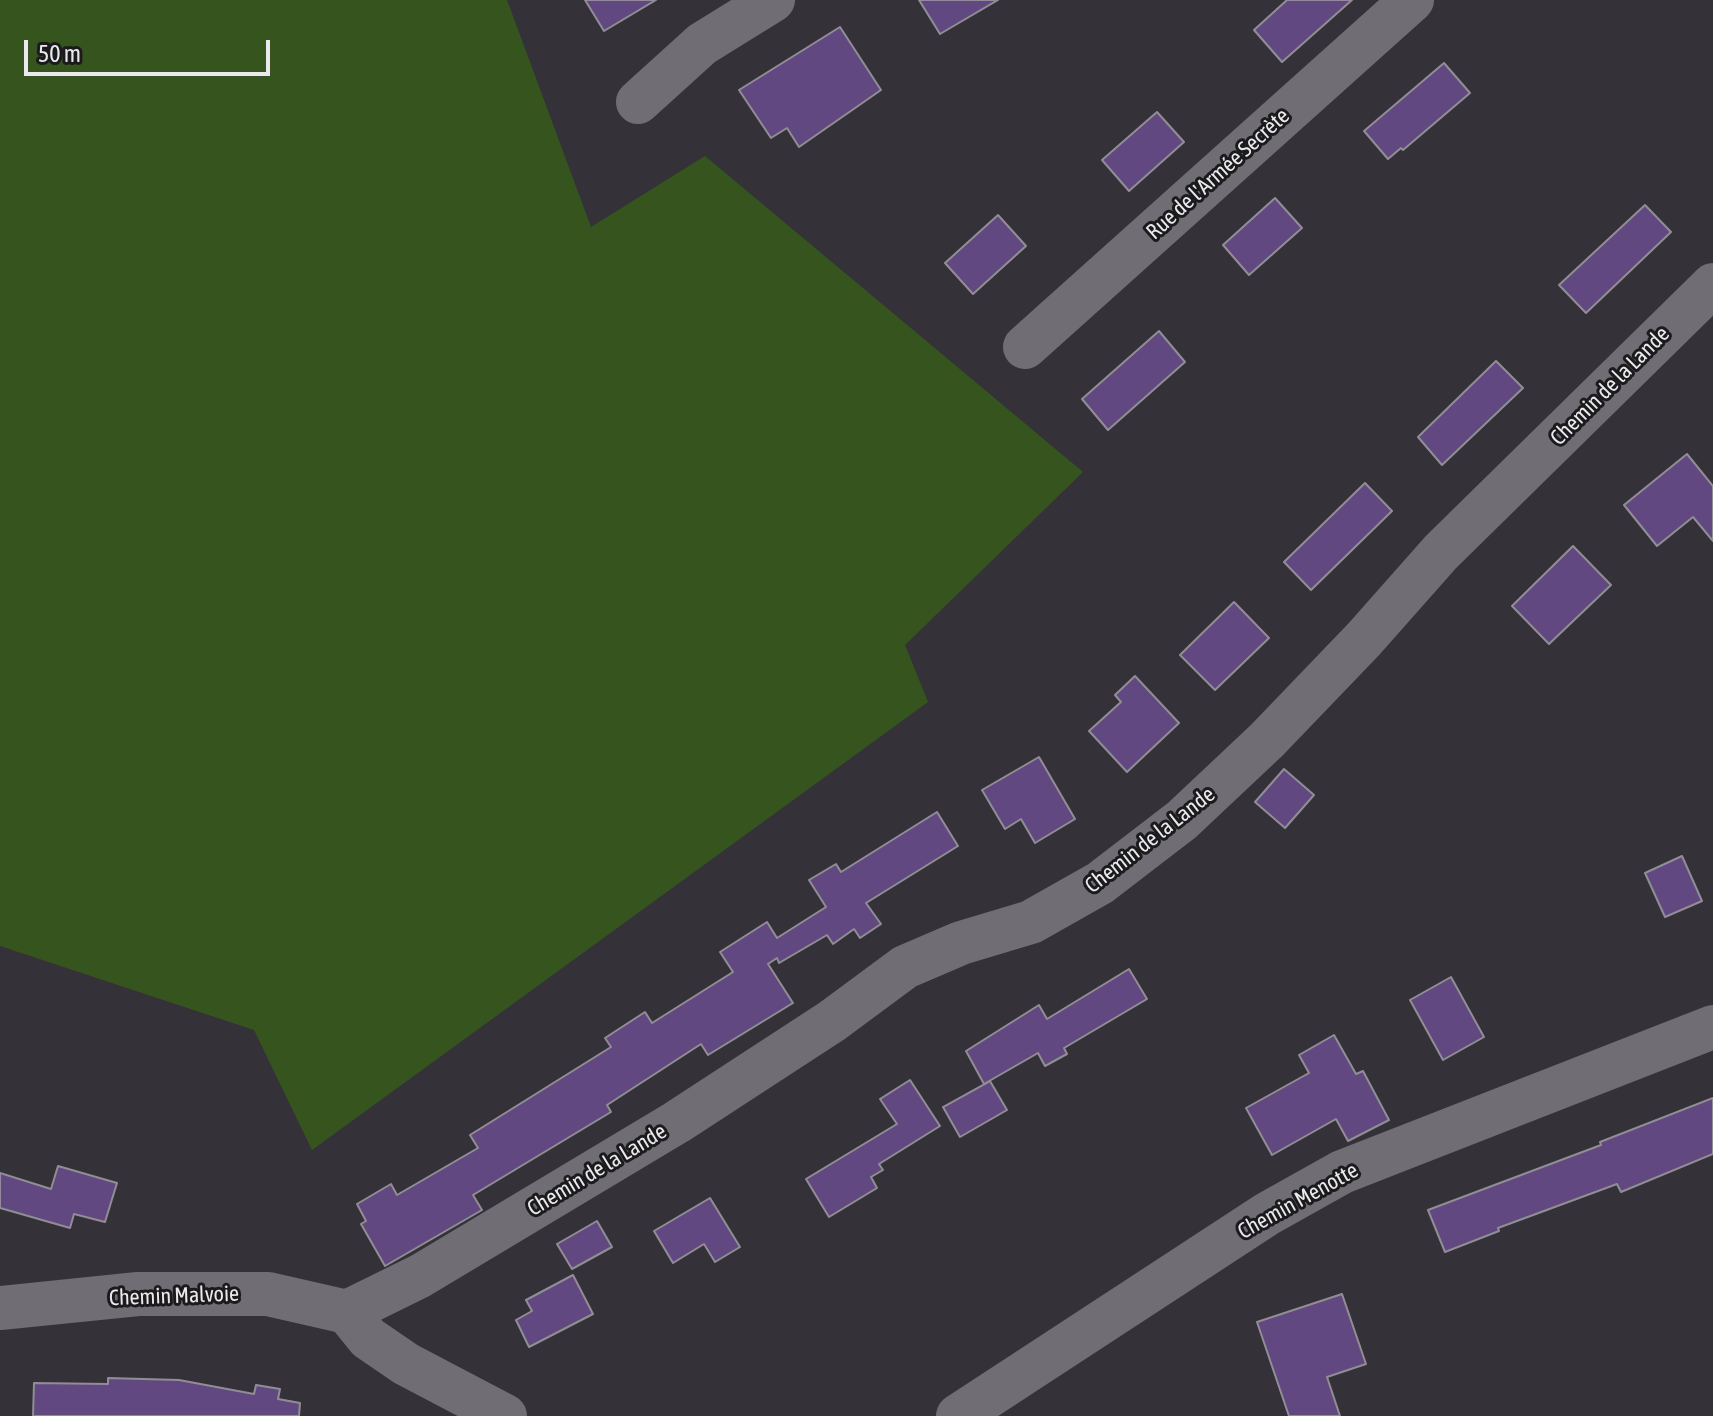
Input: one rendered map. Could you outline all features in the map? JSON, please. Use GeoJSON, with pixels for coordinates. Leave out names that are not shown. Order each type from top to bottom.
{"type":"FeatureCollection","features":[{"type":"Feature","properties":{"kind":"street"},"geometry":{"type":"LineString","coordinates":[[638,102],[702,44],[773,0]]}},
{"type":"Feature","properties":{"kind":"street","name":"Rue de l'Armée Secrète"},"geometry":{"type":"LineString","coordinates":[[1025,347],[1412,0]]}},
{"type":"Feature","properties":{"kind":"street","name":"Chemin de la Lande"},"geometry":{"type":"LineString","coordinates":[[347,1312],[420,1276],[677,1122],[832,1021],[905,967],[961,943],[1031,922],[1100,883],[1182,820],[1267,740],[1364,639],[1441,552],[1713,285]]}},
{"type":"Feature","properties":{"kind":"street","name":"Chemin Menotte"},"geometry":{"type":"LineString","coordinates":[[958,1416],[1267,1214],[1342,1172],[1713,1027]]}},
{"type":"Feature","properties":{"kind":"street","name":"Chemin Malvoie"},"geometry":{"type":"LineString","coordinates":[[0,1308],[138,1294],[268,1294],[347,1312]]}},
{"type":"Feature","properties":{"kind":"street"},"geometry":{"type":"LineString","coordinates":[[347,1312],[368,1338],[406,1364],[505,1416]]}},
{"type":"Feature","properties":{"kind":"green space"},"geometry":{"type":"Polygon","coordinates":[[[0,0],[507,0],[591,227],[705,156],[1083,472],[905,645],[928,702],[312,1150],[254,1030],[0,946],[0,0]]]}},
{"type":"Feature","properties":{"kind":"building"},"geometry":{"type":"Polygon","coordinates":[[[585,0],[656,0],[604,31],[585,0]]]}},
{"type":"Feature","properties":{"kind":"building"},"geometry":{"type":"Polygon","coordinates":[[[919,0],[998,0],[940,34],[919,0]]]}},
{"type":"Feature","properties":{"kind":"building"},"geometry":{"type":"Polygon","coordinates":[[[1287,0],[1352,0],[1282,62],[1254,30],[1287,0]]]}},
{"type":"Feature","properties":{"kind":"building"},"geometry":{"type":"Polygon","coordinates":[[[840,27],[881,90],[799,147],[787,128],[771,138],[739,90],[840,27]]]}},
{"type":"Feature","properties":{"kind":"building"},"geometry":{"type":"Polygon","coordinates":[[[1444,63],[1470,93],[1388,159],[1364,131],[1444,63]]]}},
{"type":"Feature","properties":{"kind":"building"},"geometry":{"type":"Polygon","coordinates":[[[1157,112],[1184,142],[1129,191],[1102,160],[1157,112]]]}},
{"type":"Feature","properties":{"kind":"building"},"geometry":{"type":"Polygon","coordinates":[[[1275,198],[1302,228],[1249,275],[1223,245],[1275,198]]]}},
{"type":"Feature","properties":{"kind":"building"},"geometry":{"type":"Polygon","coordinates":[[[1645,205],[1671,232],[1586,313],[1559,285],[1645,205]]]}},
{"type":"Feature","properties":{"kind":"building"},"geometry":{"type":"Polygon","coordinates":[[[998,215],[1026,246],[973,294],[945,263],[998,215]]]}},
{"type":"Feature","properties":{"kind":"building"},"geometry":{"type":"Polygon","coordinates":[[[1159,331],[1185,362],[1108,430],[1082,399],[1159,331]]]}},
{"type":"Feature","properties":{"kind":"building"},"geometry":{"type":"Polygon","coordinates":[[[1496,361],[1523,388],[1442,465],[1418,437],[1496,361]]]}},
{"type":"Feature","properties":{"kind":"building"},"geometry":{"type":"Polygon","coordinates":[[[1687,454],[1713,486],[1713,541],[1693,517],[1657,546],[1624,505],[1687,454]]]}},
{"type":"Feature","properties":{"kind":"building"},"geometry":{"type":"Polygon","coordinates":[[[1365,483],[1392,511],[1311,590],[1284,562],[1365,483]]]}},
{"type":"Feature","properties":{"kind":"building"},"geometry":{"type":"Polygon","coordinates":[[[1573,546],[1611,585],[1549,644],[1512,606],[1573,546]]]}},
{"type":"Feature","properties":{"kind":"building"},"geometry":{"type":"Polygon","coordinates":[[[1234,602],[1269,638],[1215,690],[1180,655],[1234,602]]]}},
{"type":"Feature","properties":{"kind":"building"},"geometry":{"type":"Polygon","coordinates":[[[1135,676],[1179,723],[1127,772],[1089,731],[1121,702],[1115,695],[1135,676]]]}},
{"type":"Feature","properties":{"kind":"building"},"geometry":{"type":"Polygon","coordinates":[[[1039,757],[1075,819],[1035,843],[1021,819],[1005,829],[982,790],[1039,757]]]}},
{"type":"Feature","properties":{"kind":"building"},"geometry":{"type":"Polygon","coordinates":[[[1284,769],[1314,795],[1285,828],[1255,802],[1284,769]]]}},
{"type":"Feature","properties":{"kind":"building"},"geometry":{"type":"Polygon","coordinates":[[[937,812],[958,846],[866,903],[881,924],[860,938],[854,929],[833,944],[827,935],[779,963],[777,958],[768,964],[793,1003],[708,1055],[701,1044],[607,1105],[611,1112],[473,1195],[482,1210],[385,1266],[361,1224],[366,1221],[357,1204],[391,1184],[397,1195],[478,1148],[470,1135],[611,1047],[605,1038],[645,1012],[652,1023],[733,972],[720,952],[767,922],[777,938],[826,907],[809,880],[836,864],[841,872],[937,812]]]}},
{"type":"Feature","properties":{"kind":"building"},"geometry":{"type":"Polygon","coordinates":[[[1682,856],[1702,901],[1665,917],[1645,873],[1682,856]]]}},
{"type":"Feature","properties":{"kind":"building"},"geometry":{"type":"Polygon","coordinates":[[[1129,969],[1147,999],[1064,1048],[1067,1054],[1045,1066],[1038,1053],[984,1084],[966,1051],[1039,1005],[1047,1019],[1129,969]]]}},
{"type":"Feature","properties":{"kind":"building"},"geometry":{"type":"Polygon","coordinates":[[[1451,977],[1484,1037],[1443,1060],[1410,1000],[1451,977]]]}},
{"type":"Feature","properties":{"kind":"building"},"geometry":{"type":"Polygon","coordinates":[[[1334,1035],[1356,1074],[1363,1071],[1389,1120],[1348,1141],[1336,1119],[1272,1155],[1246,1108],[1309,1073],[1299,1055],[1334,1035]]]}},
{"type":"Feature","properties":{"kind":"building"},"geometry":{"type":"Polygon","coordinates":[[[910,1080],[940,1126],[879,1164],[883,1170],[871,1177],[877,1188],[829,1217],[806,1179],[897,1124],[880,1099],[910,1080]]]}},
{"type":"Feature","properties":{"kind":"building"},"geometry":{"type":"Polygon","coordinates":[[[990,1081],[1007,1110],[960,1137],[943,1107],[990,1081]]]}},
{"type":"Feature","properties":{"kind":"building"},"geometry":{"type":"Polygon","coordinates":[[[1713,1098],[1713,1154],[1621,1192],[1617,1184],[1498,1228],[1499,1231],[1445,1252],[1428,1210],[1601,1145],[1600,1142],[1713,1098]]]}},
{"type":"Feature","properties":{"kind":"building"},"geometry":{"type":"Polygon","coordinates":[[[58,1166],[117,1183],[105,1222],[74,1214],[70,1228],[0,1208],[0,1173],[51,1189],[58,1166]]]}},
{"type":"Feature","properties":{"kind":"building"},"geometry":{"type":"Polygon","coordinates":[[[710,1198],[740,1247],[715,1262],[704,1244],[673,1263],[654,1231],[710,1198]]]}},
{"type":"Feature","properties":{"kind":"building"},"geometry":{"type":"Polygon","coordinates":[[[597,1221],[612,1247],[572,1269],[557,1244],[597,1221]]]}},
{"type":"Feature","properties":{"kind":"building"},"geometry":{"type":"Polygon","coordinates":[[[573,1275],[593,1314],[529,1347],[516,1320],[532,1311],[526,1300],[573,1275]]]}},
{"type":"Feature","properties":{"kind":"building"},"geometry":{"type":"Polygon","coordinates":[[[1342,1294],[1366,1364],[1327,1377],[1340,1416],[1289,1416],[1257,1322],[1342,1294]]]}},
{"type":"Feature","properties":{"kind":"building"},"geometry":{"type":"Polygon","coordinates":[[[108,1378],[179,1380],[254,1394],[256,1385],[280,1389],[278,1399],[300,1403],[299,1416],[33,1416],[34,1383],[108,1384],[108,1378]]]}}]}
